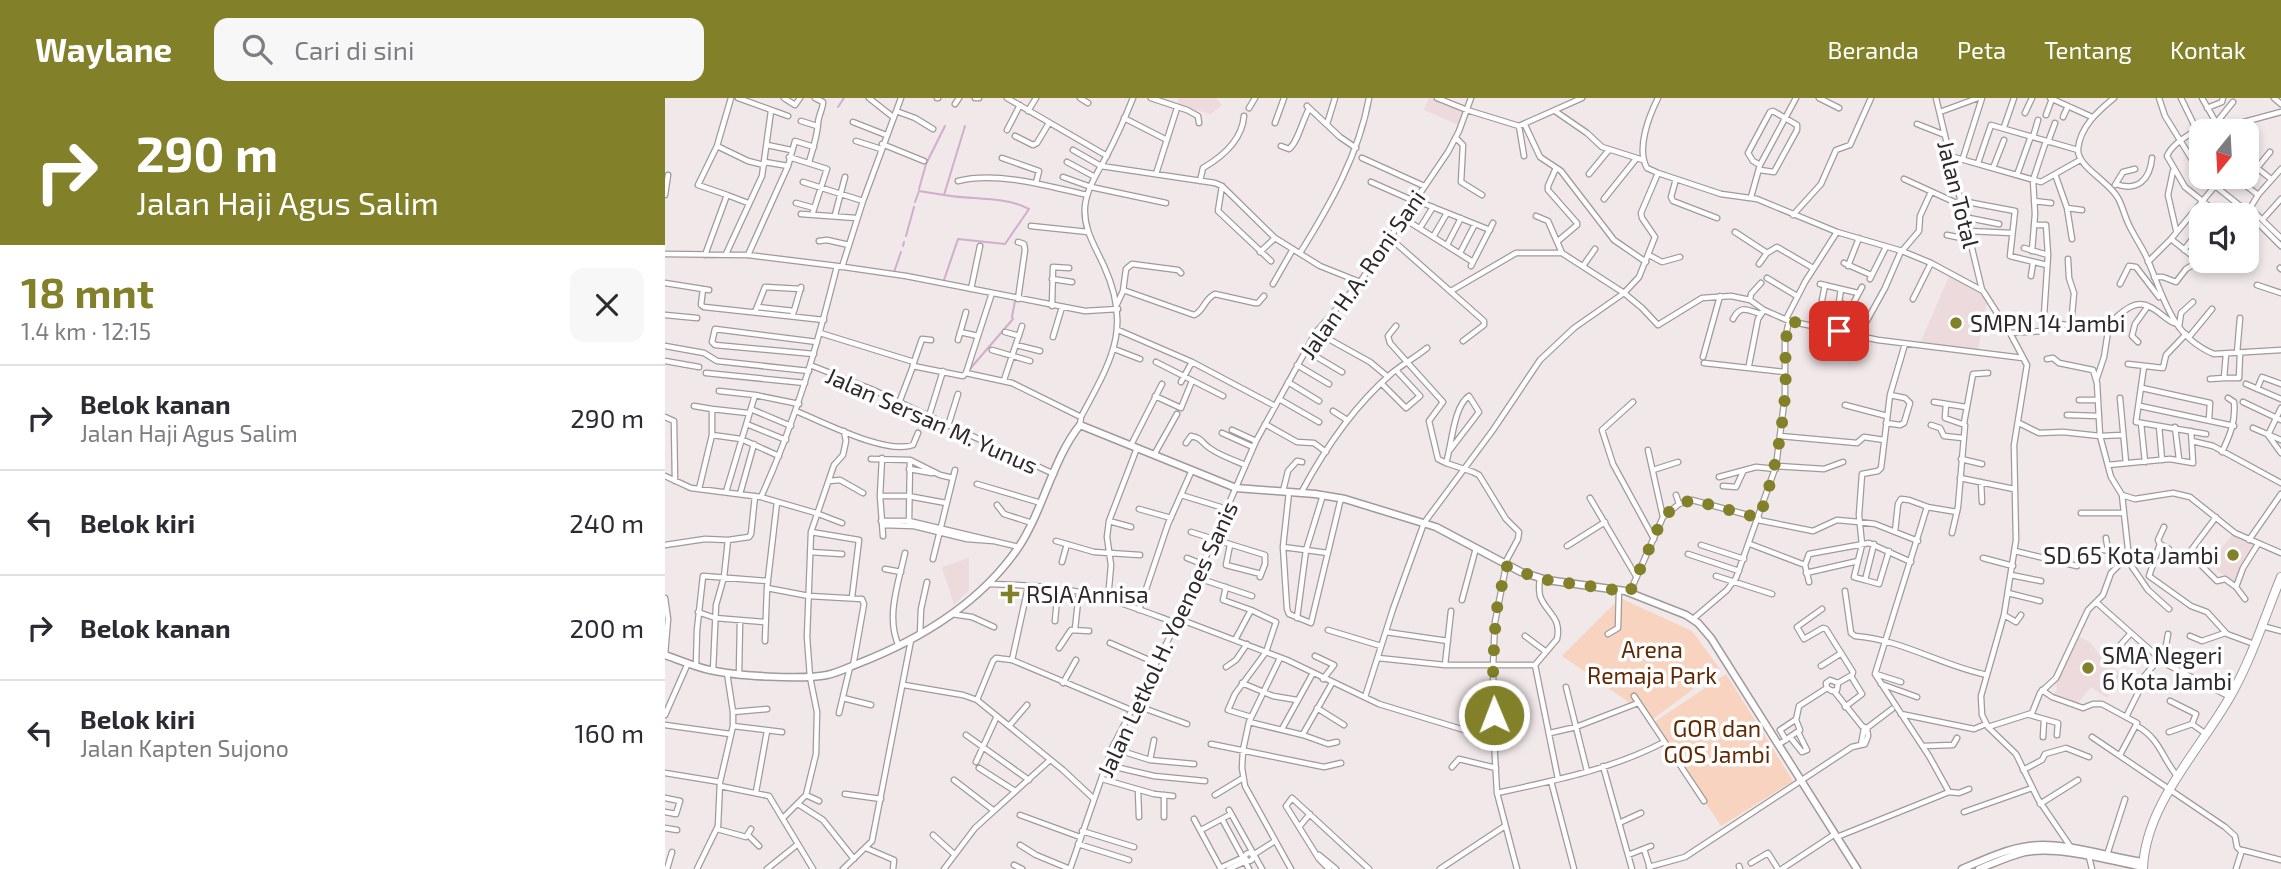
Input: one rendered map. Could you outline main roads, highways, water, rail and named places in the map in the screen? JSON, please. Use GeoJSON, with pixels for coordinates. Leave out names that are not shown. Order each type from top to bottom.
{"type":"FeatureCollection","features":[{"type":"Feature","properties":{"kind":"highway"},"geometry":{"type":"LineString","coordinates":[[2145,866],[2150,838],[2170,789],[2230,696],[2281,577]]}},
{"type":"Feature","properties":{"kind":"main road"},"geometry":{"type":"LineString","coordinates":[[665,655],[713,671],[810,677],[828,675],[920,635],[988,584],[1019,547],[1081,421],[1134,447],[1235,488],[1341,498],[1444,530],[1505,565],[1540,579],[1619,589],[1665,605],[1693,619],[1711,638],[1857,869]]}},
{"type":"Feature","properties":{"kind":"main road"},"geometry":{"type":"LineString","coordinates":[[1979,869],[2029,846],[2047,845],[2145,866]]}},
{"type":"Feature","properties":{"kind":"main road"},"geometry":{"type":"LineString","coordinates":[[1962,869],[1999,858],[2043,851],[2145,866]]}},
{"type":"Feature","properties":{"kind":"waterway"},"geometry":{"type":"LineString","coordinates":[[838,107],[844,98]]}},
{"type":"Feature","properties":{"kind":"waterway"},"geometry":{"type":"LineString","coordinates":[[919,189],[926,164],[945,126]]}},
{"type":"Feature","properties":{"kind":"waterway"},"geometry":{"type":"LineString","coordinates":[[915,202],[919,191],[944,195],[965,126]]}},
{"type":"Feature","properties":{"kind":"waterway"},"geometry":{"type":"LineString","coordinates":[[944,195],[999,200],[1029,209],[1005,244],[958,239],[944,280]]}},
{"type":"Feature","properties":{"kind":"waterway"},"geometry":{"type":"LineString","coordinates":[[906,236],[914,207]]}},
{"type":"Feature","properties":{"kind":"waterway"},"geometry":{"type":"LineString","coordinates":[[903,246],[904,242]]}},
{"type":"Feature","properties":{"kind":"waterway"},"geometry":{"type":"LineString","coordinates":[[894,272],[901,252]]}},
{"type":"Feature","properties":{"kind":"waterway"},"geometry":{"type":"LineString","coordinates":[[969,370],[1013,319],[1015,301]]}},
{"type":"Feature","properties":{"kind":"place","name":"SMPN 14 Jambi"},"geometry":{"type":"Point","coordinates":[1956,323]}},
{"type":"Feature","properties":{"kind":"place","name":"SD 65 Kota Jambi"},"geometry":{"type":"Point","coordinates":[2233,555]}},
{"type":"Feature","properties":{"kind":"place","name":"RSIA Annisa"},"geometry":{"type":"Point","coordinates":[1010,594]}},
{"type":"Feature","properties":{"kind":"place","name":"SMA Negeri 6 Kota Jambi"},"geometry":{"type":"Point","coordinates":[2088,668]}},
{"type":"Feature","properties":{"kind":"park label","name":"Arena Remaja Park"},"geometry":{"type":"Point","coordinates":[1652,662]}},
{"type":"Feature","properties":{"kind":"park label","name":"GOR dan GOS Jambi"},"geometry":{"type":"Point","coordinates":[1717,741]}}]}
